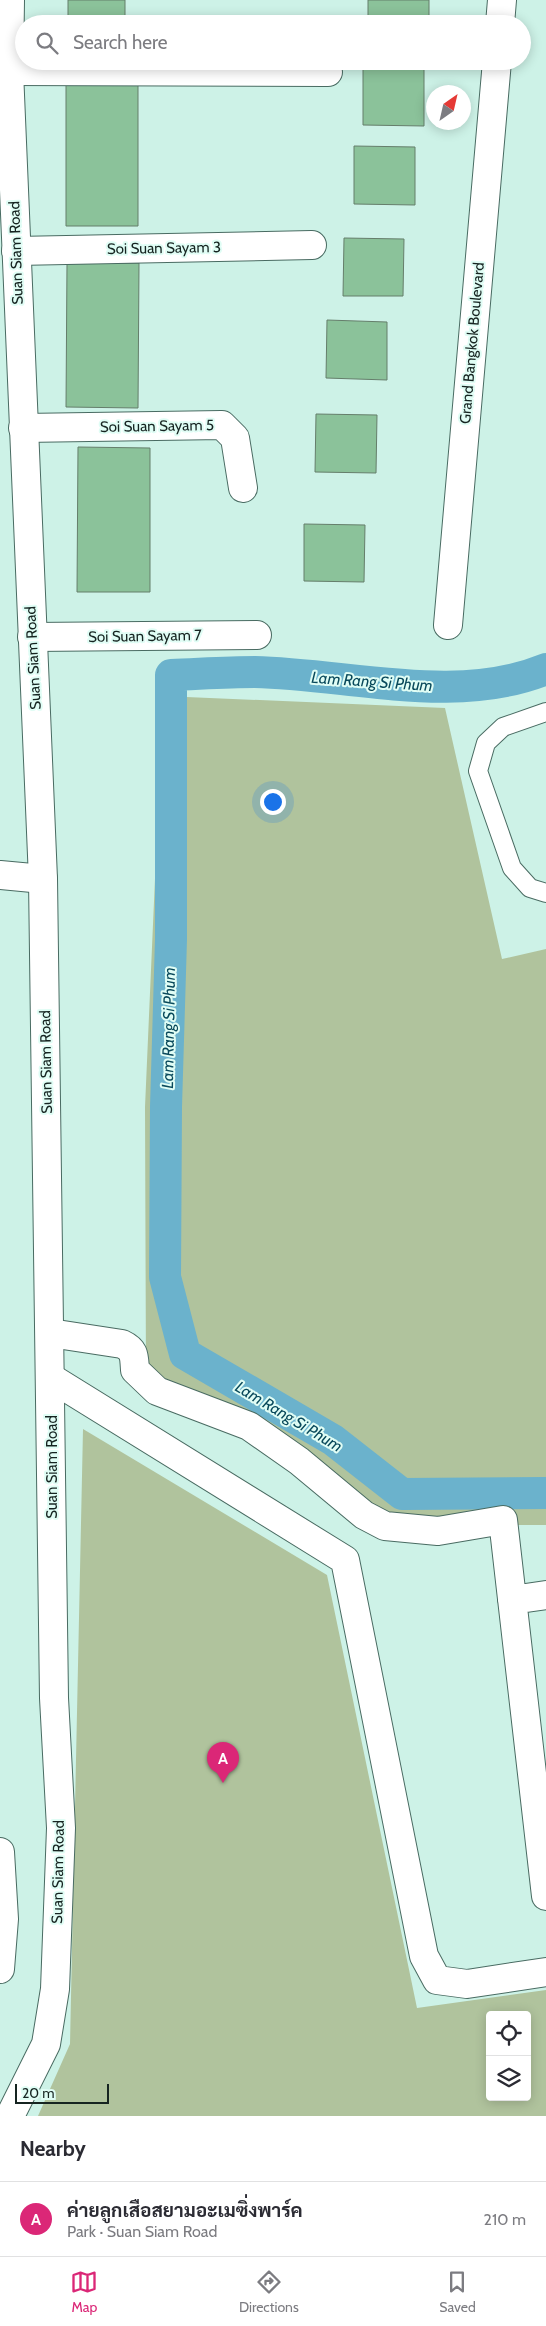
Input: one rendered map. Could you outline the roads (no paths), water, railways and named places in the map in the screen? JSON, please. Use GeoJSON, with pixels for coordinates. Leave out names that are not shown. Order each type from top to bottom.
{"type":"FeatureCollection","features":[{"type":"Feature","properties":{"kind":"street","name":"Suan Siam Road"},"geometry":{"type":"LineString","coordinates":[[10,0],[9,71],[43,879],[54,1698],[61,1828],[55,1989],[46,2044],[10,2116]]}},
{"type":"Feature","properties":{"kind":"street"},"geometry":{"type":"LineString","coordinates":[[501,15],[502,0]]}},
{"type":"Feature","properties":{"kind":"street","name":"Grand Bangkok Boulevard"},"geometry":{"type":"LineString","coordinates":[[448,625],[496,70]]}},
{"type":"Feature","properties":{"kind":"street"},"geometry":{"type":"LineString","coordinates":[[9,71],[328,72]]}},
{"type":"Feature","properties":{"kind":"street","name":"Soi Suan Sayam 3"},"geometry":{"type":"LineString","coordinates":[[16,251],[312,245]]}},
{"type":"Feature","properties":{"kind":"street","name":"Soi Suan Sayam 5"},"geometry":{"type":"LineString","coordinates":[[23,428],[222,425],[235,438],[243,488]]}},
{"type":"Feature","properties":{"kind":"street","name":"Soi Suan Sayam 7"},"geometry":{"type":"LineString","coordinates":[[32,638],[257,635]]}},
{"type":"Feature","properties":{"kind":"street"},"geometry":{"type":"LineString","coordinates":[[0,876],[43,879]]}},
{"type":"Feature","properties":{"kind":"street"},"geometry":{"type":"LineString","coordinates":[[50,1333],[122,1344],[131,1348],[134,1353],[135,1370],[157,1392],[250,1426],[299,1462],[364,1515],[385,1526],[438,1531],[502,1520],[546,1896]]}},
{"type":"Feature","properties":{"kind":"street"},"geometry":{"type":"LineString","coordinates":[[51,1378],[345,1560],[424,1956],[437,1980],[467,1984],[546,1972]]}},
{"type":"Feature","properties":{"kind":"street"},"geometry":{"type":"LineString","coordinates":[[512,1600],[546,1595]]}},
{"type":"Feature","properties":{"kind":"street"},"geometry":{"type":"LineString","coordinates":[[0,1852],[4,1919],[0,1969]]}},
{"type":"Feature","properties":{"kind":"lane"},"geometry":{"type":"LineString","coordinates":[[546,712],[504,727],[486,743],[478,771],[512,868],[530,888],[546,893]]}},
{"type":"Feature","properties":{"kind":"waterway","name":"Lam Rang Si Phum"},"geometry":{"type":"LineString","coordinates":[[546,669],[512,680],[476,685],[439,687],[255,672],[171,675],[171,939],[166,1107],[165,1277],[185,1354],[333,1440],[402,1494],[546,1493]]}},
{"type":"Feature","properties":{"kind":"place","name":"ค่ายลูกเสือสยามอะเมซิ่งพาร์ค"},"geometry":{"type":"Point","coordinates":[223,1783]}}]}
